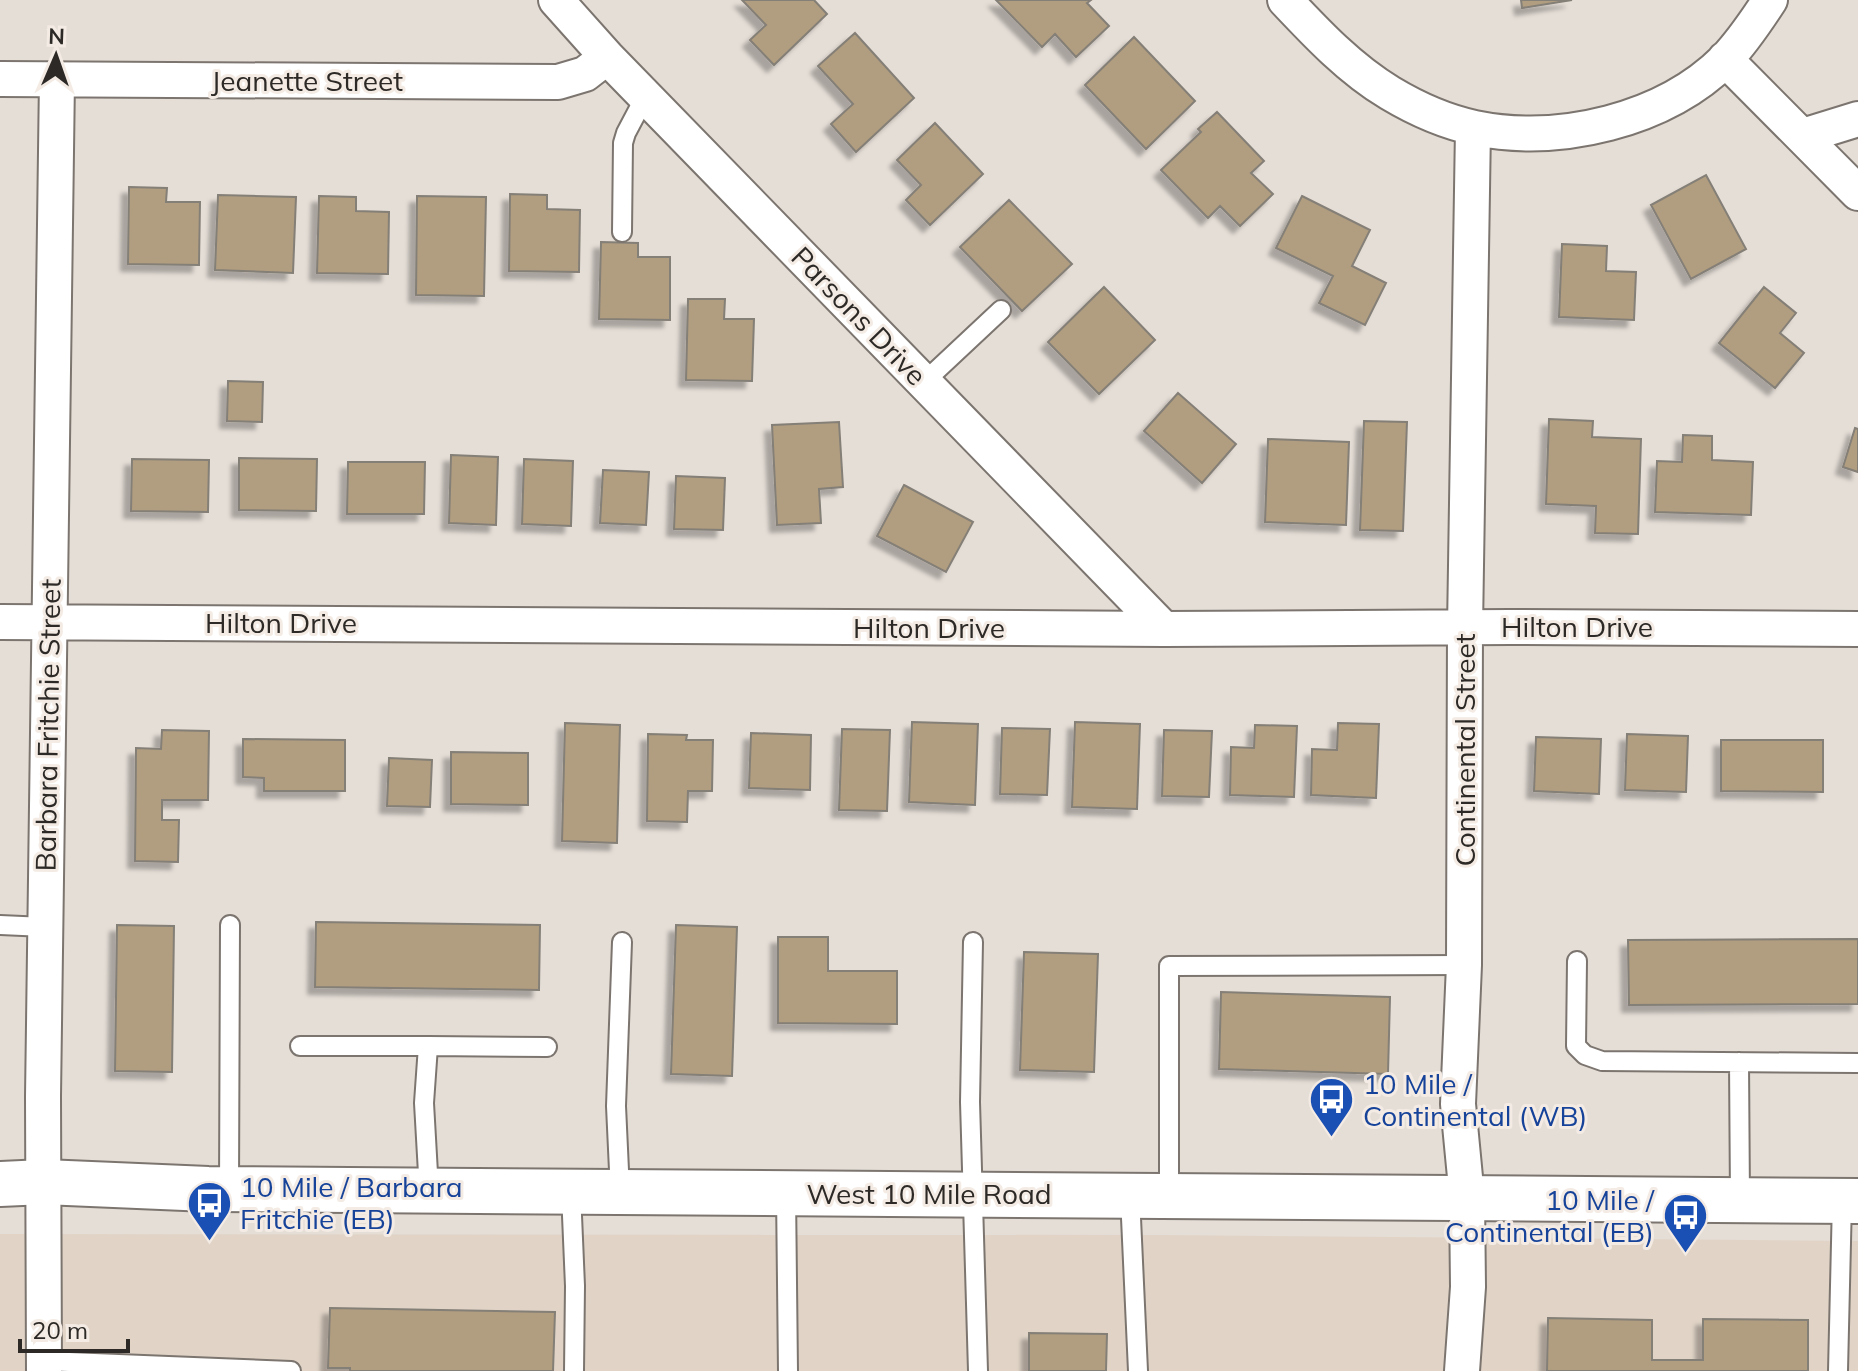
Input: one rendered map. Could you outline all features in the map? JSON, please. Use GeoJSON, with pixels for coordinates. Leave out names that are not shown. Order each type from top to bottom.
{"type":"FeatureCollection","features":[{"type":"Feature","properties":{"kind":"main road","name":"West 10 Mile Road"},"geometry":{"type":"LineString","coordinates":[[0,1184],[44,1182],[229,1190],[1850,1200]]}},
{"type":"Feature","properties":{"kind":"street","name":"Parsons Drive"},"geometry":{"type":"LineString","coordinates":[[556,0],[645,97],[1164,629]]}},
{"type":"Feature","properties":{"kind":"street"},"geometry":{"type":"LineString","coordinates":[[1285,0],[1353,66],[1391,94],[1473,128],[1547,134],[1627,117],[1693,85],[1725,59],[1770,0]]}},
{"type":"Feature","properties":{"kind":"street","name":"Jeanette Street"},"geometry":{"type":"LineString","coordinates":[[0,79],[558,82],[585,74],[607,57]]}},
{"type":"Feature","properties":{"kind":"street"},"geometry":{"type":"LineString","coordinates":[[1725,59],[1858,193]]}},
{"type":"Feature","properties":{"kind":"street","name":"Barbara Fritchie Street"},"geometry":{"type":"LineString","coordinates":[[44,1366],[45,927],[57,79]]}},
{"type":"Feature","properties":{"kind":"street"},"geometry":{"type":"LineString","coordinates":[[1803,136],[1858,119]]}},
{"type":"Feature","properties":{"kind":"street","name":"Continental Street"},"geometry":{"type":"LineString","coordinates":[[1462,1371],[1468,1287],[1467,1198],[1458,1104],[1464,965],[1465,628],[1473,128]]}},
{"type":"Feature","properties":{"kind":"street","name":"Hilton Drive"},"geometry":{"type":"LineString","coordinates":[[0,622],[1164,629],[1858,629]]}},
{"type":"Feature","properties":{"kind":"lane"},"geometry":{"type":"LineString","coordinates":[[622,232],[623,143],[645,97]]}},
{"type":"Feature","properties":{"kind":"lane"},"geometry":{"type":"LineString","coordinates":[[923,383],[1001,310]]}},
{"type":"Feature","properties":{"kind":"lane"},"geometry":{"type":"LineString","coordinates":[[0,925],[45,927]]}},
{"type":"Feature","properties":{"kind":"lane"},"geometry":{"type":"LineString","coordinates":[[229,1190],[230,925]]}},
{"type":"Feature","properties":{"kind":"lane"},"geometry":{"type":"LineString","coordinates":[[620,1192],[616,1106],[622,942]]}},
{"type":"Feature","properties":{"kind":"lane"},"geometry":{"type":"LineString","coordinates":[[973,942],[970,1102],[978,1371]]}},
{"type":"Feature","properties":{"kind":"lane"},"geometry":{"type":"LineString","coordinates":[[1577,961],[1576,1046],[1585,1055],[1602,1061],[1858,1063]]}},
{"type":"Feature","properties":{"kind":"lane"},"geometry":{"type":"LineString","coordinates":[[1138,1371],[1169,966],[1464,965]]}},
{"type":"Feature","properties":{"kind":"lane"},"geometry":{"type":"LineString","coordinates":[[300,1046],[547,1047]]}},
{"type":"Feature","properties":{"kind":"lane"},"geometry":{"type":"LineString","coordinates":[[428,1046],[424,1103],[429,1191]]}},
{"type":"Feature","properties":{"kind":"lane"},"geometry":{"type":"LineString","coordinates":[[1739,1062],[1740,1200]]}},
{"type":"Feature","properties":{"kind":"lane"},"geometry":{"type":"LineString","coordinates":[[571,1192],[575,1286],[574,1371]]}},
{"type":"Feature","properties":{"kind":"lane"},"geometry":{"type":"LineString","coordinates":[[786,1193],[788,1371]]}},
{"type":"Feature","properties":{"kind":"lane"},"geometry":{"type":"LineString","coordinates":[[1838,1371],[1850,1200]]}},
{"type":"Feature","properties":{"kind":"lane"},"geometry":{"type":"LineString","coordinates":[[44,1366],[140,1365],[291,1371]]}},
{"type":"Feature","properties":{"kind":"shaded area"},"geometry":{"type":"Polygon","coordinates":[[[0,1234],[1168,1235],[1858,1241],[1858,1371],[0,1371],[0,1234]]]}},
{"type":"Feature","properties":{"kind":"building"},"geometry":{"type":"Polygon","coordinates":[[[742,0],[814,0],[827,14],[774,65],[750,40],[766,25],[742,0]]]}},
{"type":"Feature","properties":{"kind":"building"},"geometry":{"type":"Polygon","coordinates":[[[996,0],[1091,0],[1087,3],[1109,26],[1076,57],[1055,34],[1042,47],[996,0]]]}},
{"type":"Feature","properties":{"kind":"building"},"geometry":{"type":"Polygon","coordinates":[[[1521,0],[1572,0],[1522,8],[1521,0]]]}},
{"type":"Feature","properties":{"kind":"building"},"geometry":{"type":"Polygon","coordinates":[[[855,33],[914,98],[856,152],[831,124],[853,104],[818,66],[855,33]]]}},
{"type":"Feature","properties":{"kind":"building"},"geometry":{"type":"Polygon","coordinates":[[[1134,37],[1195,101],[1146,149],[1085,85],[1134,37]]]}},
{"type":"Feature","properties":{"kind":"building"},"geometry":{"type":"Polygon","coordinates":[[[1217,112],[1264,161],[1251,173],[1273,194],[1240,226],[1220,206],[1208,218],[1161,170],[1217,112]]]}},
{"type":"Feature","properties":{"kind":"building"},"geometry":{"type":"Polygon","coordinates":[[[935,123],[983,174],[930,225],[906,200],[921,185],[897,160],[935,123]]]}},
{"type":"Feature","properties":{"kind":"building"},"geometry":{"type":"Polygon","coordinates":[[[1706,175],[1746,249],[1691,279],[1651,205],[1706,175]]]}},
{"type":"Feature","properties":{"kind":"building"},"geometry":{"type":"Polygon","coordinates":[[[129,187],[167,188],[166,202],[200,202],[199,265],[128,264],[129,187]]]}},
{"type":"Feature","properties":{"kind":"building"},"geometry":{"type":"Polygon","coordinates":[[[510,194],[547,195],[547,209],[580,210],[579,272],[509,271],[510,194]]]}},
{"type":"Feature","properties":{"kind":"building"},"geometry":{"type":"Polygon","coordinates":[[[218,195],[296,197],[293,273],[215,270],[218,195]]]}},
{"type":"Feature","properties":{"kind":"building"},"geometry":{"type":"Polygon","coordinates":[[[319,196],[356,197],[356,211],[389,212],[388,274],[317,273],[319,196]]]}},
{"type":"Feature","properties":{"kind":"building"},"geometry":{"type":"Polygon","coordinates":[[[417,196],[486,197],[484,296],[416,295],[417,196]]]}},
{"type":"Feature","properties":{"kind":"building"},"geometry":{"type":"Polygon","coordinates":[[[1302,196],[1370,230],[1352,266],[1386,283],[1365,325],[1319,303],[1333,276],[1276,248],[1302,196]]]}},
{"type":"Feature","properties":{"kind":"building"},"geometry":{"type":"Polygon","coordinates":[[[1009,200],[1072,264],[1022,311],[960,247],[1009,200]]]}},
{"type":"Feature","properties":{"kind":"building"},"geometry":{"type":"Polygon","coordinates":[[[601,242],[638,243],[638,257],[670,257],[670,320],[599,319],[601,242]]]}},
{"type":"Feature","properties":{"kind":"building"},"geometry":{"type":"Polygon","coordinates":[[[1562,244],[1607,246],[1606,271],[1636,272],[1634,320],[1559,317],[1562,244]]]}},
{"type":"Feature","properties":{"kind":"building"},"geometry":{"type":"Polygon","coordinates":[[[1104,287],[1155,340],[1099,394],[1048,342],[1104,287]]]}},
{"type":"Feature","properties":{"kind":"building"},"geometry":{"type":"Polygon","coordinates":[[[1764,287],[1796,313],[1780,333],[1804,353],[1775,388],[1719,343],[1764,287]]]}},
{"type":"Feature","properties":{"kind":"building"},"geometry":{"type":"Polygon","coordinates":[[[688,299],[725,299],[724,319],[754,319],[752,381],[686,380],[688,299]]]}},
{"type":"Feature","properties":{"kind":"building"},"geometry":{"type":"Polygon","coordinates":[[[228,381],[263,382],[262,422],[227,421],[228,381]]]}},
{"type":"Feature","properties":{"kind":"building"},"geometry":{"type":"Polygon","coordinates":[[[1178,393],[1236,444],[1202,483],[1144,431],[1178,393]]]}},
{"type":"Feature","properties":{"kind":"building"},"geometry":{"type":"Polygon","coordinates":[[[1549,419],[1593,421],[1592,437],[1641,439],[1638,534],[1595,533],[1596,506],[1546,504],[1549,419]]]}},
{"type":"Feature","properties":{"kind":"building"},"geometry":{"type":"Polygon","coordinates":[[[1364,421],[1407,422],[1403,531],[1360,530],[1364,421]]]}},
{"type":"Feature","properties":{"kind":"building"},"geometry":{"type":"Polygon","coordinates":[[[839,422],[843,487],[819,489],[821,523],[777,525],[772,425],[839,422]]]}},
{"type":"Feature","properties":{"kind":"building"},"geometry":{"type":"Polygon","coordinates":[[[1855,428],[1858,429],[1858,472],[1843,467],[1855,428]]]}},
{"type":"Feature","properties":{"kind":"building"},"geometry":{"type":"Polygon","coordinates":[[[1683,435],[1712,436],[1712,460],[1753,462],[1751,515],[1655,512],[1657,461],[1682,462],[1683,435]]]}},
{"type":"Feature","properties":{"kind":"building"},"geometry":{"type":"Polygon","coordinates":[[[1268,439],[1349,442],[1346,525],[1265,522],[1268,439]]]}},
{"type":"Feature","properties":{"kind":"building"},"geometry":{"type":"Polygon","coordinates":[[[451,455],[498,457],[496,525],[449,523],[451,455]]]}},
{"type":"Feature","properties":{"kind":"building"},"geometry":{"type":"Polygon","coordinates":[[[239,458],[317,459],[316,511],[239,510],[239,458]]]}},
{"type":"Feature","properties":{"kind":"building"},"geometry":{"type":"Polygon","coordinates":[[[132,459],[209,460],[208,512],[131,511],[132,459]]]}},
{"type":"Feature","properties":{"kind":"building"},"geometry":{"type":"Polygon","coordinates":[[[524,459],[573,461],[571,526],[522,524],[524,459]]]}},
{"type":"Feature","properties":{"kind":"building"},"geometry":{"type":"Polygon","coordinates":[[[348,462],[425,462],[424,514],[347,514],[348,462]]]}},
{"type":"Feature","properties":{"kind":"building"},"geometry":{"type":"Polygon","coordinates":[[[603,470],[649,472],[646,525],[600,523],[603,470]]]}},
{"type":"Feature","properties":{"kind":"building"},"geometry":{"type":"Polygon","coordinates":[[[676,476],[725,478],[723,530],[674,529],[676,476]]]}},
{"type":"Feature","properties":{"kind":"building"},"geometry":{"type":"Polygon","coordinates":[[[904,485],[973,522],[946,572],[877,536],[904,485]]]}},
{"type":"Feature","properties":{"kind":"building"},"geometry":{"type":"Polygon","coordinates":[[[912,722],[978,724],[975,805],[909,802],[912,722]]]}},
{"type":"Feature","properties":{"kind":"building"},"geometry":{"type":"Polygon","coordinates":[[[1075,722],[1140,724],[1137,809],[1072,807],[1075,722]]]}},
{"type":"Feature","properties":{"kind":"building"},"geometry":{"type":"Polygon","coordinates":[[[565,723],[620,725],[617,843],[562,841],[565,723]]]}},
{"type":"Feature","properties":{"kind":"building"},"geometry":{"type":"Polygon","coordinates":[[[1338,723],[1379,724],[1376,798],[1311,795],[1312,749],[1337,750],[1338,723]]]}},
{"type":"Feature","properties":{"kind":"building"},"geometry":{"type":"Polygon","coordinates":[[[1255,725],[1297,726],[1294,797],[1230,795],[1231,747],[1254,748],[1255,725]]]}},
{"type":"Feature","properties":{"kind":"building"},"geometry":{"type":"Polygon","coordinates":[[[1002,728],[1050,729],[1047,795],[1000,794],[1002,728]]]}},
{"type":"Feature","properties":{"kind":"building"},"geometry":{"type":"Polygon","coordinates":[[[842,729],[890,730],[887,811],[839,810],[842,729]]]}},
{"type":"Feature","properties":{"kind":"building"},"geometry":{"type":"Polygon","coordinates":[[[162,730],[209,731],[208,800],[162,800],[162,820],[179,820],[178,862],[135,861],[136,748],[161,749],[162,730]]]}},
{"type":"Feature","properties":{"kind":"building"},"geometry":{"type":"Polygon","coordinates":[[[1164,730],[1212,731],[1209,797],[1162,796],[1164,730]]]}},
{"type":"Feature","properties":{"kind":"building"},"geometry":{"type":"Polygon","coordinates":[[[751,733],[811,735],[810,790],[749,788],[751,733]]]}},
{"type":"Feature","properties":{"kind":"building"},"geometry":{"type":"Polygon","coordinates":[[[648,734],[687,735],[686,740],[713,740],[712,791],[688,791],[687,822],[647,821],[648,734]]]}},
{"type":"Feature","properties":{"kind":"building"},"geometry":{"type":"Polygon","coordinates":[[[1627,734],[1688,736],[1686,792],[1625,790],[1627,734]]]}},
{"type":"Feature","properties":{"kind":"building"},"geometry":{"type":"Polygon","coordinates":[[[1536,737],[1601,739],[1599,794],[1534,791],[1536,737]]]}},
{"type":"Feature","properties":{"kind":"building"},"geometry":{"type":"Polygon","coordinates":[[[243,739],[345,740],[345,791],[264,791],[264,778],[243,777],[243,739]]]}},
{"type":"Feature","properties":{"kind":"building"},"geometry":{"type":"Polygon","coordinates":[[[1721,740],[1823,740],[1823,792],[1721,791],[1721,740]]]}},
{"type":"Feature","properties":{"kind":"building"},"geometry":{"type":"Polygon","coordinates":[[[451,752],[528,753],[528,805],[451,804],[451,752]]]}},
{"type":"Feature","properties":{"kind":"building"},"geometry":{"type":"Polygon","coordinates":[[[389,758],[432,760],[430,807],[387,806],[389,758]]]}},
{"type":"Feature","properties":{"kind":"building"},"geometry":{"type":"Polygon","coordinates":[[[316,922],[540,925],[539,990],[315,987],[316,922]]]}},
{"type":"Feature","properties":{"kind":"building"},"geometry":{"type":"Polygon","coordinates":[[[117,925],[174,926],[172,1072],[115,1071],[117,925]]]}},
{"type":"Feature","properties":{"kind":"building"},"geometry":{"type":"Polygon","coordinates":[[[676,925],[737,927],[732,1076],[671,1074],[676,925]]]}},
{"type":"Feature","properties":{"kind":"building"},"geometry":{"type":"Polygon","coordinates":[[[778,937],[828,937],[828,971],[897,971],[897,1024],[778,1023],[778,937]]]}},
{"type":"Feature","properties":{"kind":"building"},"geometry":{"type":"Polygon","coordinates":[[[1858,939],[1858,1004],[1629,1005],[1628,940],[1858,939]]]}},
{"type":"Feature","properties":{"kind":"building"},"geometry":{"type":"Polygon","coordinates":[[[1024,952],[1098,954],[1094,1072],[1020,1070],[1024,952]]]}},
{"type":"Feature","properties":{"kind":"building"},"geometry":{"type":"Polygon","coordinates":[[[1221,992],[1390,997],[1388,1074],[1219,1069],[1221,992]]]}},
{"type":"Feature","properties":{"kind":"building"},"geometry":{"type":"Polygon","coordinates":[[[330,1308],[555,1312],[553,1371],[350,1371],[350,1368],[328,1368],[330,1308]]]}},
{"type":"Feature","properties":{"kind":"building"},"geometry":{"type":"Polygon","coordinates":[[[1548,1318],[1652,1320],[1652,1360],[1703,1360],[1703,1319],[1808,1320],[1808,1371],[1547,1371],[1548,1318]]]}},
{"type":"Feature","properties":{"kind":"building"},"geometry":{"type":"Polygon","coordinates":[[[1029,1333],[1107,1334],[1106,1371],[1029,1371],[1029,1333]]]}},
{"type":"Feature","properties":{"kind":"place","name":"10 Mile / Continental (WB)"},"geometry":{"type":"Point","coordinates":[1332,1139]}},
{"type":"Feature","properties":{"kind":"place","name":"10 Mile / Barbara Fritchie (EB)"},"geometry":{"type":"Point","coordinates":[209,1242]}},
{"type":"Feature","properties":{"kind":"place","name":"10 Mile / Continental (EB)"},"geometry":{"type":"Point","coordinates":[1685,1255]}}]}
